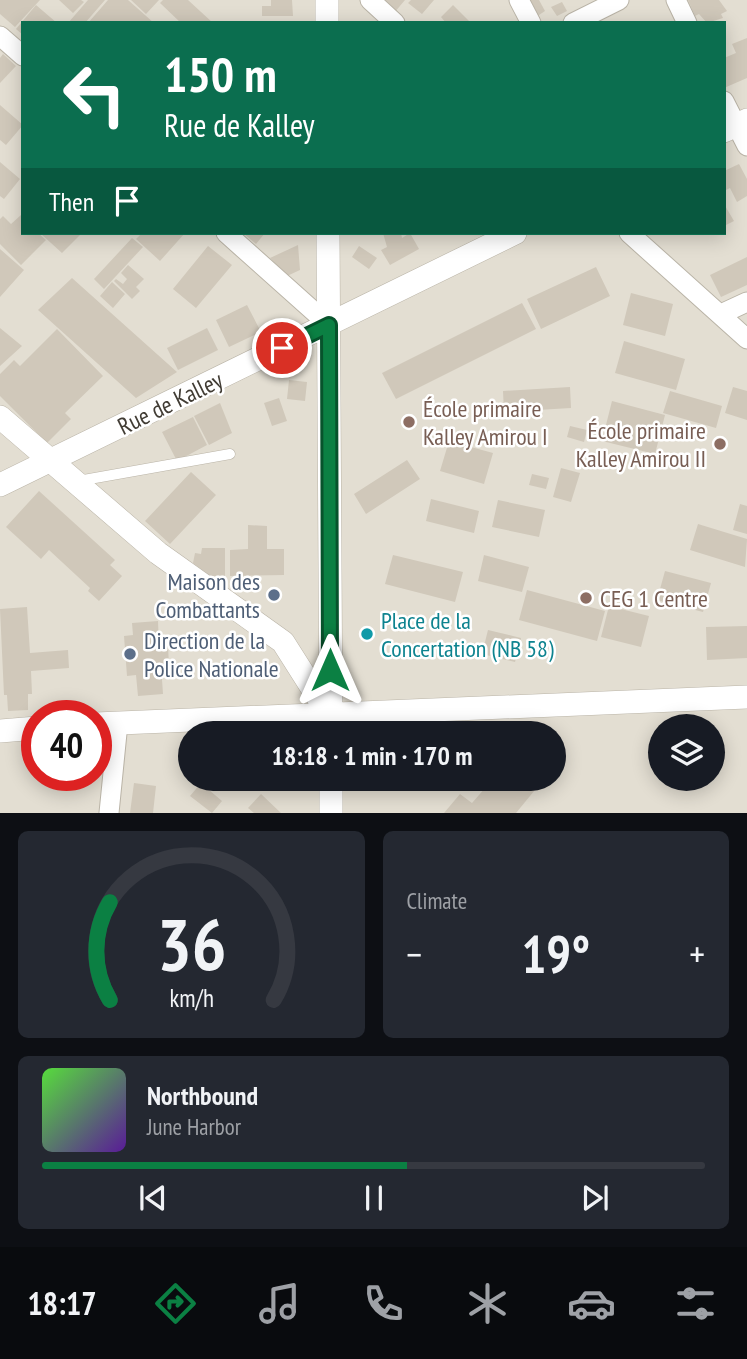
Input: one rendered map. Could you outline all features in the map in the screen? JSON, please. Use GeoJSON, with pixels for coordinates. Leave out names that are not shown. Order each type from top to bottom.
{"type":"FeatureCollection","features":[{"type":"Feature","properties":{"kind":"street"},"geometry":{"type":"LineString","coordinates":[[327,0],[327,21]]}},
{"type":"Feature","properties":{"kind":"street"},"geometry":{"type":"LineString","coordinates":[[369,0],[393,21]]}},
{"type":"Feature","properties":{"kind":"street"},"geometry":{"type":"LineString","coordinates":[[519,0],[530,21]]}},
{"type":"Feature","properties":{"kind":"street"},"geometry":{"type":"LineString","coordinates":[[577,21],[618,0]]}},
{"type":"Feature","properties":{"kind":"street"},"geometry":{"type":"LineString","coordinates":[[676,0],[686,21]]}},
{"type":"Feature","properties":{"kind":"street"},"geometry":{"type":"LineString","coordinates":[[0,36],[21,54]]}},
{"type":"Feature","properties":{"kind":"street"},"geometry":{"type":"LineString","coordinates":[[726,105],[739,131]]}},
{"type":"Feature","properties":{"kind":"street"},"geometry":{"type":"LineString","coordinates":[[228,235],[329,325]]}},
{"type":"Feature","properties":{"kind":"street"},"geometry":{"type":"LineString","coordinates":[[328,235],[330,721]]}},
{"type":"Feature","properties":{"kind":"street","name":"Rue de Kalley"},"geometry":{"type":"LineString","coordinates":[[0,485],[511,235]]}},
{"type":"Feature","properties":{"kind":"street"},"geometry":{"type":"LineString","coordinates":[[631,235],[747,339]]}},
{"type":"Feature","properties":{"kind":"street"},"geometry":{"type":"LineString","coordinates":[[721,314],[747,302]]}},
{"type":"Feature","properties":{"kind":"street"},"geometry":{"type":"LineString","coordinates":[[0,416],[158,553],[283,642],[328,721]]}},
{"type":"Feature","properties":{"kind":"street"},"geometry":{"type":"LineString","coordinates":[[376,721],[747,697]]}},
{"type":"Feature","properties":{"kind":"street"},"geometry":{"type":"LineString","coordinates":[[112,723],[178,723]]}},
{"type":"Feature","properties":{"kind":"street"},"geometry":{"type":"LineString","coordinates":[[0,731],[21,729]]}},
{"type":"Feature","properties":{"kind":"street"},"geometry":{"type":"LineString","coordinates":[[109,791],[109,813]]}},
{"type":"Feature","properties":{"kind":"street"},"geometry":{"type":"LineString","coordinates":[[331,791],[331,813]]}},
{"type":"Feature","properties":{"kind":"lane"},"geometry":{"type":"LineString","coordinates":[[74,482],[230,454]]}},
{"type":"Feature","properties":{"kind":"shaded area"},"geometry":{"type":"Polygon","coordinates":[[[0,0],[747,0],[747,813],[0,813],[0,0]]]}},
{"type":"Feature","properties":{"kind":"building"},"geometry":{"type":"Polygon","coordinates":[[[0,0],[40,0],[15,27],[0,14],[0,0]]]}},
{"type":"Feature","properties":{"kind":"building"},"geometry":{"type":"Polygon","coordinates":[[[59,0],[81,0],[84,2],[73,13],[59,0]]]}},
{"type":"Feature","properties":{"kind":"building"},"geometry":{"type":"Polygon","coordinates":[[[88,0],[105,0],[87,21],[70,21],[88,0]]]}},
{"type":"Feature","properties":{"kind":"building"},"geometry":{"type":"Polygon","coordinates":[[[108,0],[128,0],[152,21],[90,21],[108,0]]]}},
{"type":"Feature","properties":{"kind":"building"},"geometry":{"type":"Polygon","coordinates":[[[131,0],[159,0],[146,14],[131,0]]]}},
{"type":"Feature","properties":{"kind":"building"},"geometry":{"type":"Polygon","coordinates":[[[163,0],[188,0],[211,21],[179,21],[160,3],[163,0]]]}},
{"type":"Feature","properties":{"kind":"building"},"geometry":{"type":"Polygon","coordinates":[[[271,0],[292,0],[293,16],[262,16],[262,6],[271,6],[271,0]]]}},
{"type":"Feature","properties":{"kind":"building"},"geometry":{"type":"Polygon","coordinates":[[[380,0],[405,0],[394,13],[380,0]]]}},
{"type":"Feature","properties":{"kind":"building"},"geometry":{"type":"Polygon","coordinates":[[[411,0],[434,0],[422,14],[408,3],[411,0]]]}},
{"type":"Feature","properties":{"kind":"building"},"geometry":{"type":"Polygon","coordinates":[[[526,0],[539,0],[545,11],[533,19],[526,0]]]}},
{"type":"Feature","properties":{"kind":"building"},"geometry":{"type":"Polygon","coordinates":[[[688,0],[719,0],[727,11],[721,14],[723,18],[713,21],[705,21],[699,14],[695,16],[688,0]]]}},
{"type":"Feature","properties":{"kind":"building"},"geometry":{"type":"Polygon","coordinates":[[[562,2],[567,11],[557,16],[551,7],[562,2]]]}},
{"type":"Feature","properties":{"kind":"building"},"geometry":{"type":"Polygon","coordinates":[[[36,5],[55,21],[23,21],[36,5]]]}},
{"type":"Feature","properties":{"kind":"building"},"geometry":{"type":"Polygon","coordinates":[[[453,5],[469,21],[444,21],[441,17],[453,5]]]}},
{"type":"Feature","properties":{"kind":"building"},"geometry":{"type":"Polygon","coordinates":[[[747,38],[747,78],[726,87],[726,57],[736,53],[732,44],[747,38]]]}},
{"type":"Feature","properties":{"kind":"building"},"geometry":{"type":"Polygon","coordinates":[[[3,54],[16,66],[0,83],[0,58],[3,54]]]}},
{"type":"Feature","properties":{"kind":"building"},"geometry":{"type":"Polygon","coordinates":[[[0,105],[21,123],[21,127],[6,145],[0,140],[0,105]]]}},
{"type":"Feature","properties":{"kind":"building"},"geometry":{"type":"Polygon","coordinates":[[[0,162],[20,179],[4,199],[0,196],[0,162]]]}},
{"type":"Feature","properties":{"kind":"building"},"geometry":{"type":"Polygon","coordinates":[[[739,164],[747,179],[747,196],[737,202],[730,188],[726,190],[726,170],[739,164]]]}},
{"type":"Feature","properties":{"kind":"building"},"geometry":{"type":"Polygon","coordinates":[[[726,207],[734,221],[726,225],[726,207]]]}},
{"type":"Feature","properties":{"kind":"building"},"geometry":{"type":"Polygon","coordinates":[[[21,215],[21,235],[40,235],[46,240],[21,265],[0,244],[0,219],[3,216],[11,224],[21,215]]]}},
{"type":"Feature","properties":{"kind":"building"},"geometry":{"type":"Polygon","coordinates":[[[42,235],[80,235],[62,253],[42,235]]]}},
{"type":"Feature","properties":{"kind":"building"},"geometry":{"type":"Polygon","coordinates":[[[140,235],[183,235],[160,261],[136,239],[140,235]]]}},
{"type":"Feature","properties":{"kind":"building"},"geometry":{"type":"Polygon","coordinates":[[[245,235],[263,235],[256,244],[245,235]]]}},
{"type":"Feature","properties":{"kind":"building"},"geometry":{"type":"Polygon","coordinates":[[[384,235],[401,235],[402,238],[411,235],[419,249],[390,265],[381,250],[387,247],[384,235]]]}},
{"type":"Feature","properties":{"kind":"building"},"geometry":{"type":"Polygon","coordinates":[[[132,238],[143,247],[104,289],[94,279],[132,238]]]}},
{"type":"Feature","properties":{"kind":"building"},"geometry":{"type":"Polygon","coordinates":[[[298,245],[300,270],[287,276],[270,258],[298,245]]]}},
{"type":"Feature","properties":{"kind":"building"},"geometry":{"type":"Polygon","coordinates":[[[208,246],[232,265],[196,308],[173,289],[208,246]]]}},
{"type":"Feature","properties":{"kind":"building"},"geometry":{"type":"Polygon","coordinates":[[[359,246],[377,258],[369,269],[352,257],[359,246]]]}},
{"type":"Feature","properties":{"kind":"building"},"geometry":{"type":"Polygon","coordinates":[[[0,249],[24,270],[0,297],[0,249]]]}},
{"type":"Feature","properties":{"kind":"building"},"geometry":{"type":"Polygon","coordinates":[[[747,257],[747,285],[721,297],[710,275],[747,257]]]}},
{"type":"Feature","properties":{"kind":"building"},"geometry":{"type":"Polygon","coordinates":[[[128,265],[144,279],[136,287],[140,291],[132,299],[114,281],[116,279],[123,284],[127,279],[121,273],[128,265]]]}},
{"type":"Feature","properties":{"kind":"building"},"geometry":{"type":"Polygon","coordinates":[[[596,267],[610,296],[541,329],[527,299],[596,267]]]}},
{"type":"Feature","properties":{"kind":"building"},"geometry":{"type":"Polygon","coordinates":[[[72,278],[177,372],[136,398],[38,310],[72,278]]]}},
{"type":"Feature","properties":{"kind":"building"},"geometry":{"type":"Polygon","coordinates":[[[112,282],[125,294],[113,308],[100,296],[112,282]]]}},
{"type":"Feature","properties":{"kind":"building"},"geometry":{"type":"Polygon","coordinates":[[[631,293],[673,304],[665,336],[623,325],[631,293]]]}},
{"type":"Feature","properties":{"kind":"building"},"geometry":{"type":"Polygon","coordinates":[[[522,303],[536,329],[396,399],[382,373],[522,303]]]}},
{"type":"Feature","properties":{"kind":"building"},"geometry":{"type":"Polygon","coordinates":[[[247,305],[261,332],[229,347],[216,320],[247,305]]]}},
{"type":"Feature","properties":{"kind":"building"},"geometry":{"type":"Polygon","coordinates":[[[0,328],[22,346],[0,366],[0,328]]]}},
{"type":"Feature","properties":{"kind":"building"},"geometry":{"type":"Polygon","coordinates":[[[207,328],[218,350],[178,370],[167,348],[207,328]]]}},
{"type":"Feature","properties":{"kind":"building"},"geometry":{"type":"Polygon","coordinates":[[[57,329],[103,376],[65,413],[71,419],[47,443],[0,396],[0,374],[14,360],[20,366],[57,329]]]}},
{"type":"Feature","properties":{"kind":"building"},"geometry":{"type":"Polygon","coordinates":[[[624,341],[685,359],[676,390],[615,373],[624,341]]]}},
{"type":"Feature","properties":{"kind":"building"},"geometry":{"type":"Polygon","coordinates":[[[289,380],[307,382],[305,401],[287,399],[289,380]]]}},
{"type":"Feature","properties":{"kind":"building"},"geometry":{"type":"Polygon","coordinates":[[[570,387],[571,408],[504,412],[503,391],[570,387]]]}},
{"type":"Feature","properties":{"kind":"building"},"geometry":{"type":"Polygon","coordinates":[[[733,387],[747,391],[747,420],[725,413],[733,387]]]}},
{"type":"Feature","properties":{"kind":"building"},"geometry":{"type":"Polygon","coordinates":[[[670,391],[722,406],[716,428],[663,413],[670,391]]]}},
{"type":"Feature","properties":{"kind":"building"},"geometry":{"type":"Polygon","coordinates":[[[279,398],[287,421],[272,426],[264,403],[279,398]]]}},
{"type":"Feature","properties":{"kind":"building"},"geometry":{"type":"Polygon","coordinates":[[[612,401],[665,415],[655,454],[602,441],[612,401]]]}},
{"type":"Feature","properties":{"kind":"building"},"geometry":{"type":"Polygon","coordinates":[[[220,403],[232,433],[209,445],[194,416],[220,403]]]}},
{"type":"Feature","properties":{"kind":"building"},"geometry":{"type":"Polygon","coordinates":[[[193,417],[207,445],[177,461],[162,432],[193,417]]]}},
{"type":"Feature","properties":{"kind":"building"},"geometry":{"type":"Polygon","coordinates":[[[570,426],[587,430],[584,442],[567,437],[570,426]]]}},
{"type":"Feature","properties":{"kind":"building"},"geometry":{"type":"Polygon","coordinates":[[[449,441],[493,453],[484,484],[440,471],[449,441]]]}},
{"type":"Feature","properties":{"kind":"building"},"geometry":{"type":"Polygon","coordinates":[[[407,460],[420,479],[366,514],[354,494],[407,460]]]}},
{"type":"Feature","properties":{"kind":"building"},"geometry":{"type":"Polygon","coordinates":[[[561,468],[580,473],[571,502],[553,497],[561,468]]]}},
{"type":"Feature","properties":{"kind":"building"},"geometry":{"type":"Polygon","coordinates":[[[191,472],[216,495],[170,544],[145,521],[191,472]]]}},
{"type":"Feature","properties":{"kind":"building"},"geometry":{"type":"Polygon","coordinates":[[[532,474],[549,478],[546,489],[529,485],[532,474]]]}},
{"type":"Feature","properties":{"kind":"building"},"geometry":{"type":"Polygon","coordinates":[[[39,491],[115,560],[110,565],[122,576],[99,601],[88,591],[90,588],[49,550],[41,559],[6,527],[39,491]]]}},
{"type":"Feature","properties":{"kind":"building"},"geometry":{"type":"Polygon","coordinates":[[[431,499],[479,511],[474,533],[426,521],[431,499]]]}},
{"type":"Feature","properties":{"kind":"building"},"geometry":{"type":"Polygon","coordinates":[[[498,500],[545,510],[539,537],[492,527],[498,500]]]}},
{"type":"Feature","properties":{"kind":"building"},"geometry":{"type":"Polygon","coordinates":[[[740,504],[747,506],[747,534],[733,530],[740,504]]]}},
{"type":"Feature","properties":{"kind":"building"},"geometry":{"type":"Polygon","coordinates":[[[698,524],[747,539],[745,567],[690,550],[698,524]]]}},
{"type":"Feature","properties":{"kind":"building"},"geometry":{"type":"Polygon","coordinates":[[[248,525],[267,526],[267,549],[284,549],[284,575],[230,576],[230,550],[248,549],[248,525]]]}},
{"type":"Feature","properties":{"kind":"building"},"geometry":{"type":"Polygon","coordinates":[[[202,548],[225,548],[225,576],[210,576],[193,563],[195,553],[201,554],[202,548]]]}},
{"type":"Feature","properties":{"kind":"building"},"geometry":{"type":"Polygon","coordinates":[[[393,555],[463,572],[455,602],[385,584],[393,555]]]}},
{"type":"Feature","properties":{"kind":"building"},"geometry":{"type":"Polygon","coordinates":[[[484,555],[529,567],[522,592],[478,581],[484,555]]]}},
{"type":"Feature","properties":{"kind":"building"},"geometry":{"type":"Polygon","coordinates":[[[665,571],[711,583],[703,612],[657,600],[665,571]]]}},
{"type":"Feature","properties":{"kind":"building"},"geometry":{"type":"Polygon","coordinates":[[[527,590],[605,611],[597,641],[519,620],[527,590]]]}},
{"type":"Feature","properties":{"kind":"building"},"geometry":{"type":"Polygon","coordinates":[[[609,606],[649,616],[641,647],[601,637],[609,606]]]}},
{"type":"Feature","properties":{"kind":"building"},"geometry":{"type":"Polygon","coordinates":[[[27,607],[30,653],[68,650],[69,668],[31,671],[32,694],[28,694],[28,700],[21,700],[21,710],[8,711],[7,695],[4,695],[0,609],[27,607]]]}},
{"type":"Feature","properties":{"kind":"building"},"geometry":{"type":"Polygon","coordinates":[[[158,621],[159,646],[168,646],[169,665],[161,665],[163,694],[138,696],[136,675],[127,676],[124,636],[133,635],[132,623],[158,621]]]}},
{"type":"Feature","properties":{"kind":"building"},"geometry":{"type":"Polygon","coordinates":[[[747,626],[747,658],[707,660],[706,627],[747,626]]]}},
{"type":"Feature","properties":{"kind":"building"},"geometry":{"type":"Polygon","coordinates":[[[488,630],[521,638],[515,662],[482,654],[488,630]]]}},
{"type":"Feature","properties":{"kind":"building"},"geometry":{"type":"Polygon","coordinates":[[[134,783],[156,786],[153,813],[130,813],[134,783]]]}},
{"type":"Feature","properties":{"kind":"building"},"geometry":{"type":"Polygon","coordinates":[[[194,791],[210,791],[222,801],[212,813],[190,796],[194,791]]]}},
{"type":"Feature","properties":{"kind":"building"},"geometry":{"type":"Polygon","coordinates":[[[482,791],[534,791],[516,813],[444,813],[460,794],[472,803],[482,791]]]}},
{"type":"Feature","properties":{"kind":"building"},"geometry":{"type":"Polygon","coordinates":[[[261,794],[281,813],[254,813],[248,808],[261,794]]]}},
{"type":"Feature","properties":{"kind":"place","name":"École primaire Kalley Amirou I"},"geometry":{"type":"Point","coordinates":[409,422]}},
{"type":"Feature","properties":{"kind":"place","name":"École primaire Kalley Amirou II"},"geometry":{"type":"Point","coordinates":[720,444]}},
{"type":"Feature","properties":{"kind":"place","name":"Maison des Combattants"},"geometry":{"type":"Point","coordinates":[274,595]}},
{"type":"Feature","properties":{"kind":"place","name":"CEG 1 Centre"},"geometry":{"type":"Point","coordinates":[586,598]}},
{"type":"Feature","properties":{"kind":"place","name":"Place de la Concertation (NB 58)"},"geometry":{"type":"Point","coordinates":[367,634]}},
{"type":"Feature","properties":{"kind":"place","name":"Direction de la Police Nationale"},"geometry":{"type":"Point","coordinates":[130,654]}},
{"type":"Feature","properties":{"kind":"route"},"geometry":{"type":"LineString","coordinates":[[282,348],[329,325],[330,670]]}}]}
